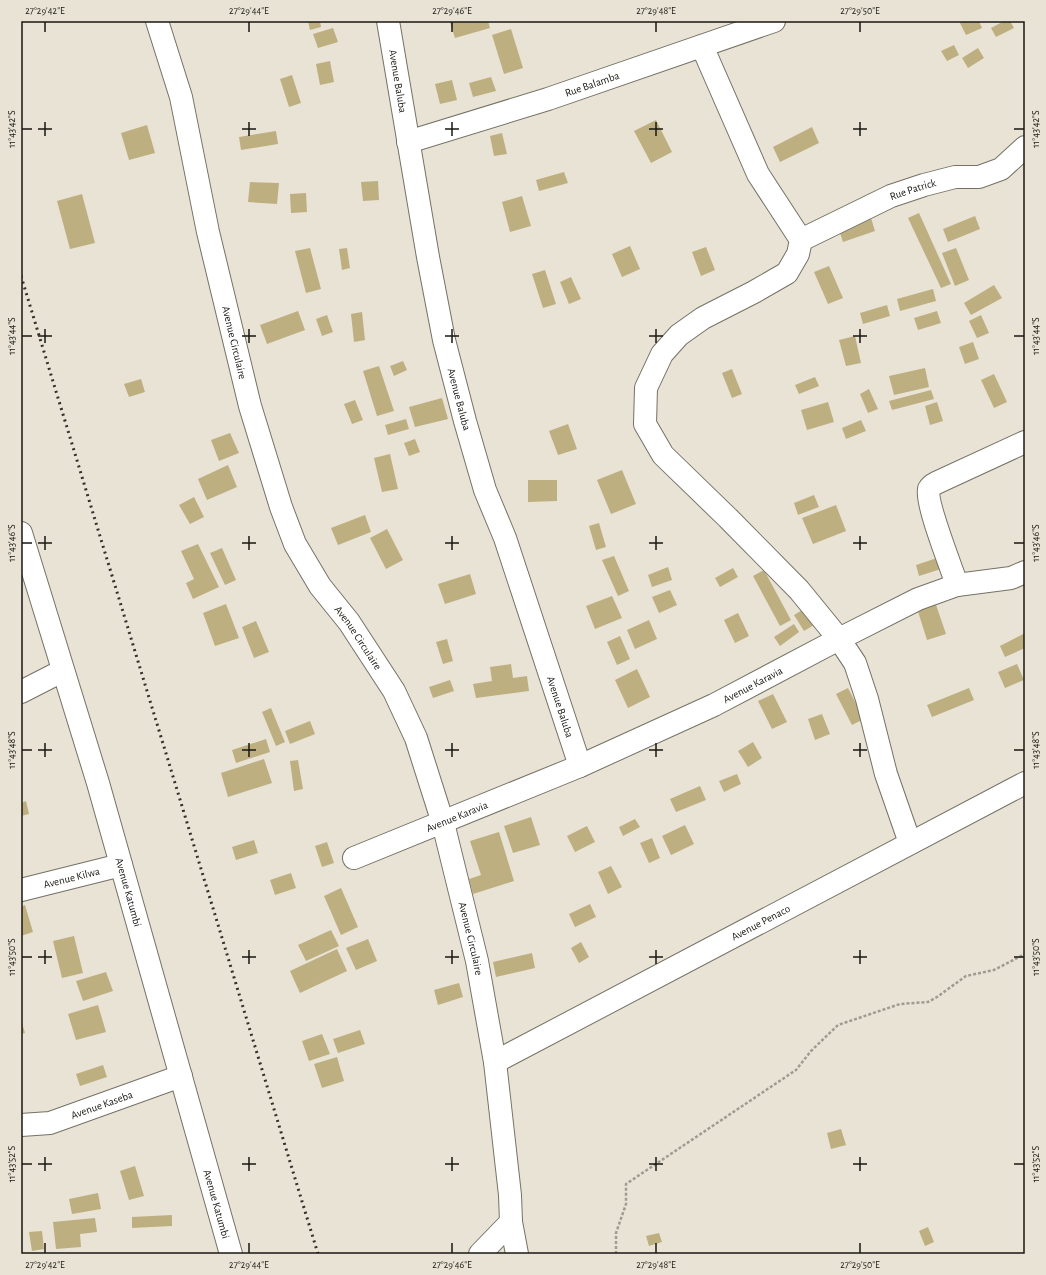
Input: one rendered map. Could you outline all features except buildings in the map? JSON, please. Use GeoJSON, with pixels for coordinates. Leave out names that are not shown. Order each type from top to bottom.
{"type":"FeatureCollection","features":[{"type":"Feature","properties":{"kind":"street","name":"Avenue Circulaire"},"geometry":{"type":"LineString","coordinates":[[157,21],[181,97],[208,232],[250,406],[281,507],[295,544],[320,586],[349,622],[394,691],[416,738],[443,823],[477,961],[495,1062],[508,1175],[511,1222],[517,1254]]}},
{"type":"Feature","properties":{"kind":"street","name":"Avenue Baluba"},"geometry":{"type":"LineString","coordinates":[[388,21],[408,142],[444,340],[485,490],[505,538],[580,766]]}},
{"type":"Feature","properties":{"kind":"street","name":"Rue Balamba"},"geometry":{"type":"LineString","coordinates":[[408,142],[548,100],[774,21]]}},
{"type":"Feature","properties":{"kind":"street"},"geometry":{"type":"LineString","coordinates":[[702,46],[758,174],[801,240],[798,254],[787,273],[703,318],[679,335],[662,354],[646,388],[645,424],[663,455],[799,590],[840,639],[854,663],[867,699],[886,774],[910,843]]}},
{"type":"Feature","properties":{"kind":"street","name":"Rue Patrick"},"geometry":{"type":"LineString","coordinates":[[801,240],[898,194],[955,177],[979,177],[1001,169],[1025,147]]}},
{"type":"Feature","properties":{"kind":"street"},"geometry":{"type":"LineString","coordinates":[[957,585],[938,534],[929,497],[929,489],[936,483],[1025,442]]}},
{"type":"Feature","properties":{"kind":"street","name":"Avenue Katumbi"},"geometry":{"type":"LineString","coordinates":[[21,533],[62,671],[98,783],[231,1254]]}},
{"type":"Feature","properties":{"kind":"street","name":"Avenue Karavia"},"geometry":{"type":"LineString","coordinates":[[354,858],[580,766],[714,705],[918,599],[957,585],[1011,578],[1025,572]]}},
{"type":"Feature","properties":{"kind":"street"},"geometry":{"type":"LineString","coordinates":[[21,692],[62,671]]}},
{"type":"Feature","properties":{"kind":"street","name":"Avenue Penaco"},"geometry":{"type":"LineString","coordinates":[[495,1062],[1025,783]]}},
{"type":"Feature","properties":{"kind":"street","name":"Avenue Kilwa"},"geometry":{"type":"LineString","coordinates":[[21,890],[121,865]]}},
{"type":"Feature","properties":{"kind":"street","name":"Avenue Kaseba"},"geometry":{"type":"LineString","coordinates":[[21,1125],[50,1123],[181,1076]]}},
{"type":"Feature","properties":{"kind":"street"},"geometry":{"type":"LineString","coordinates":[[480,1254],[511,1222]]}},
{"type":"Feature","properties":{"kind":"path"},"geometry":{"type":"LineString","coordinates":[[616,1254],[616,1233],[626,1204],[626,1184],[796,1070],[811,1051],[838,1025],[900,1004],[928,1002],[966,976],[994,970],[1025,954]]}},
{"type":"Feature","properties":{"kind":"railway"},"geometry":{"type":"LineString","coordinates":[[21,276],[318,1254]]}}]}
